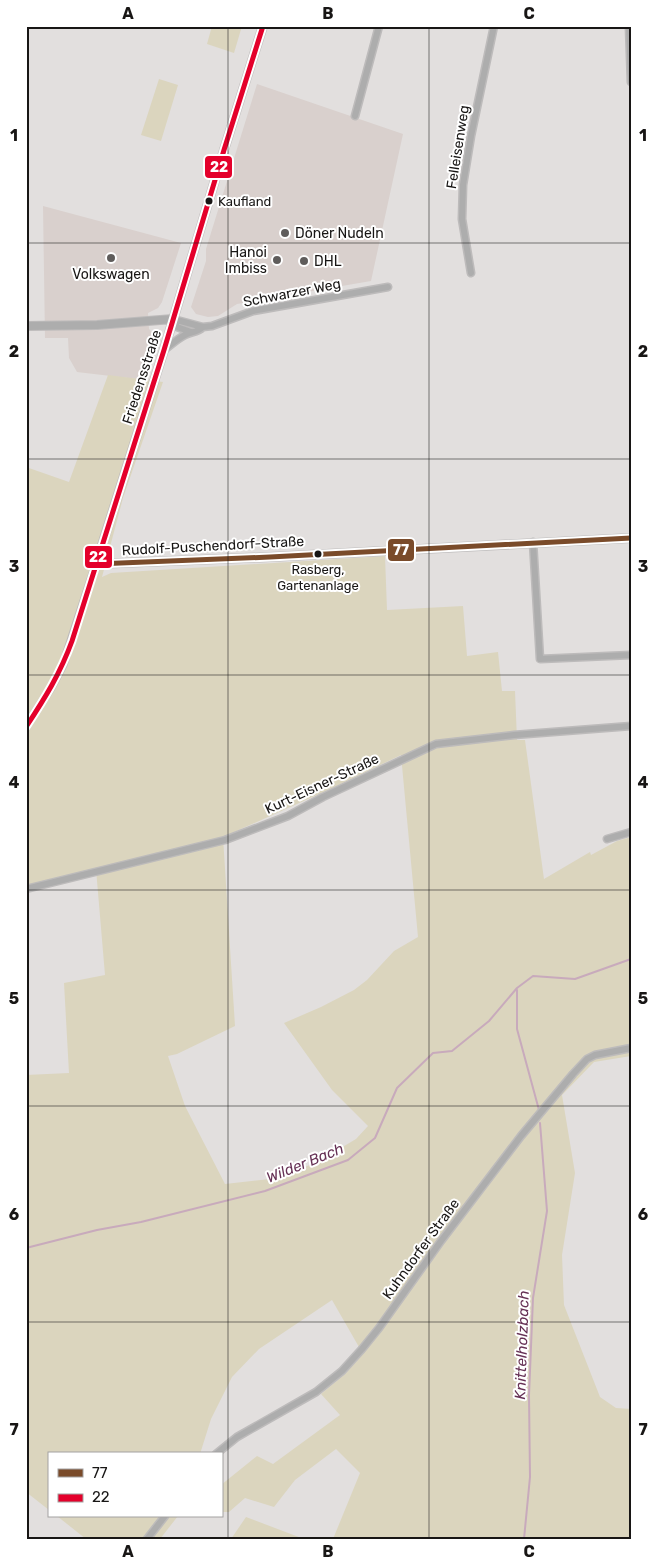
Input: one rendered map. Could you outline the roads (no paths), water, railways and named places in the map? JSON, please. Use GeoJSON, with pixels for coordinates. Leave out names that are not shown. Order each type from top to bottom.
{"type":"FeatureCollection","features":[{"type":"Feature","properties":{"kind":"street","name":"Friedensstraße"},"geometry":{"type":"LineString","coordinates":[[26,728],[63,665],[164,350],[263,26]]}},
{"type":"Feature","properties":{"kind":"street"},"geometry":{"type":"LineString","coordinates":[[355,116],[379,26]]}},
{"type":"Feature","properties":{"kind":"street","name":"Felleisenweg"},"geometry":{"type":"LineString","coordinates":[[471,273],[462,219],[463,185],[470,136],[494,26]]}},
{"type":"Feature","properties":{"kind":"street"},"geometry":{"type":"LineString","coordinates":[[630,26],[631,82]]}},
{"type":"Feature","properties":{"kind":"street","name":"Schwarzer Weg"},"geometry":{"type":"LineString","coordinates":[[173,319],[203,327],[218,325],[252,311],[388,287]]}},
{"type":"Feature","properties":{"kind":"street"},"geometry":{"type":"LineString","coordinates":[[26,326],[84,325],[173,319],[177,327],[185,331],[198,332],[203,327]]}},
{"type":"Feature","properties":{"kind":"street"},"geometry":{"type":"LineString","coordinates":[[164,350],[192,332]]}},
{"type":"Feature","properties":{"kind":"street","name":"Rudolf-Puschendorf-Straße"},"geometry":{"type":"LineString","coordinates":[[96,564],[631,538]]}},
{"type":"Feature","properties":{"kind":"street"},"geometry":{"type":"LineString","coordinates":[[533,542],[540,659],[631,655]]}},
{"type":"Feature","properties":{"kind":"street","name":"Kurt-Eisner-Straße"},"geometry":{"type":"LineString","coordinates":[[26,890],[225,840],[288,816],[436,744],[514,735],[631,726]]}},
{"type":"Feature","properties":{"kind":"street"},"geometry":{"type":"LineString","coordinates":[[607,839],[631,832]]}},
{"type":"Feature","properties":{"kind":"street","name":"Kuhndorfer Straße"},"geometry":{"type":"LineString","coordinates":[[218,1452],[236,1437],[316,1392],[342,1371],[379,1328],[441,1241],[518,1140],[573,1074],[587,1059],[595,1055],[631,1048]]}},
{"type":"Feature","properties":{"kind":"street"},"geometry":{"type":"LineString","coordinates":[[147,1539],[163,1518]]}},
{"type":"Feature","properties":{"kind":"waterway","name":"Wilder Bach"},"geometry":{"type":"LineString","coordinates":[[26,1248],[265,1191],[348,1160],[375,1138],[397,1088],[433,1053],[452,1051],[489,1021],[517,988],[533,976],[575,979],[631,959]]}},
{"type":"Feature","properties":{"kind":"waterway","name":"Knittelholzbach"},"geometry":{"type":"LineString","coordinates":[[517,990],[517,1029],[539,1110]]}},
{"type":"Feature","properties":{"kind":"waterway","name":"Knittelholzbach"},"geometry":{"type":"LineString","coordinates":[[524,1539],[530,1477],[529,1395],[533,1298],[547,1211],[540,1123]]}},
{"type":"Feature","properties":{"kind":"place","name":"Kaufland"},"geometry":{"type":"Point","coordinates":[209,201]}},
{"type":"Feature","properties":{"kind":"place","name":"Döner Nudeln"},"geometry":{"type":"Point","coordinates":[285,233]}},
{"type":"Feature","properties":{"kind":"place","name":"Volkswagen"},"geometry":{"type":"Point","coordinates":[111,258]}},
{"type":"Feature","properties":{"kind":"place","name":"Hanoi Imbiss"},"geometry":{"type":"Point","coordinates":[277,260]}},
{"type":"Feature","properties":{"kind":"place","name":"DHL"},"geometry":{"type":"Point","coordinates":[304,261]}},
{"type":"Feature","properties":{"kind":"place","name":"Rasberg, Gartenanlage"},"geometry":{"type":"Point","coordinates":[318,554]}}]}
